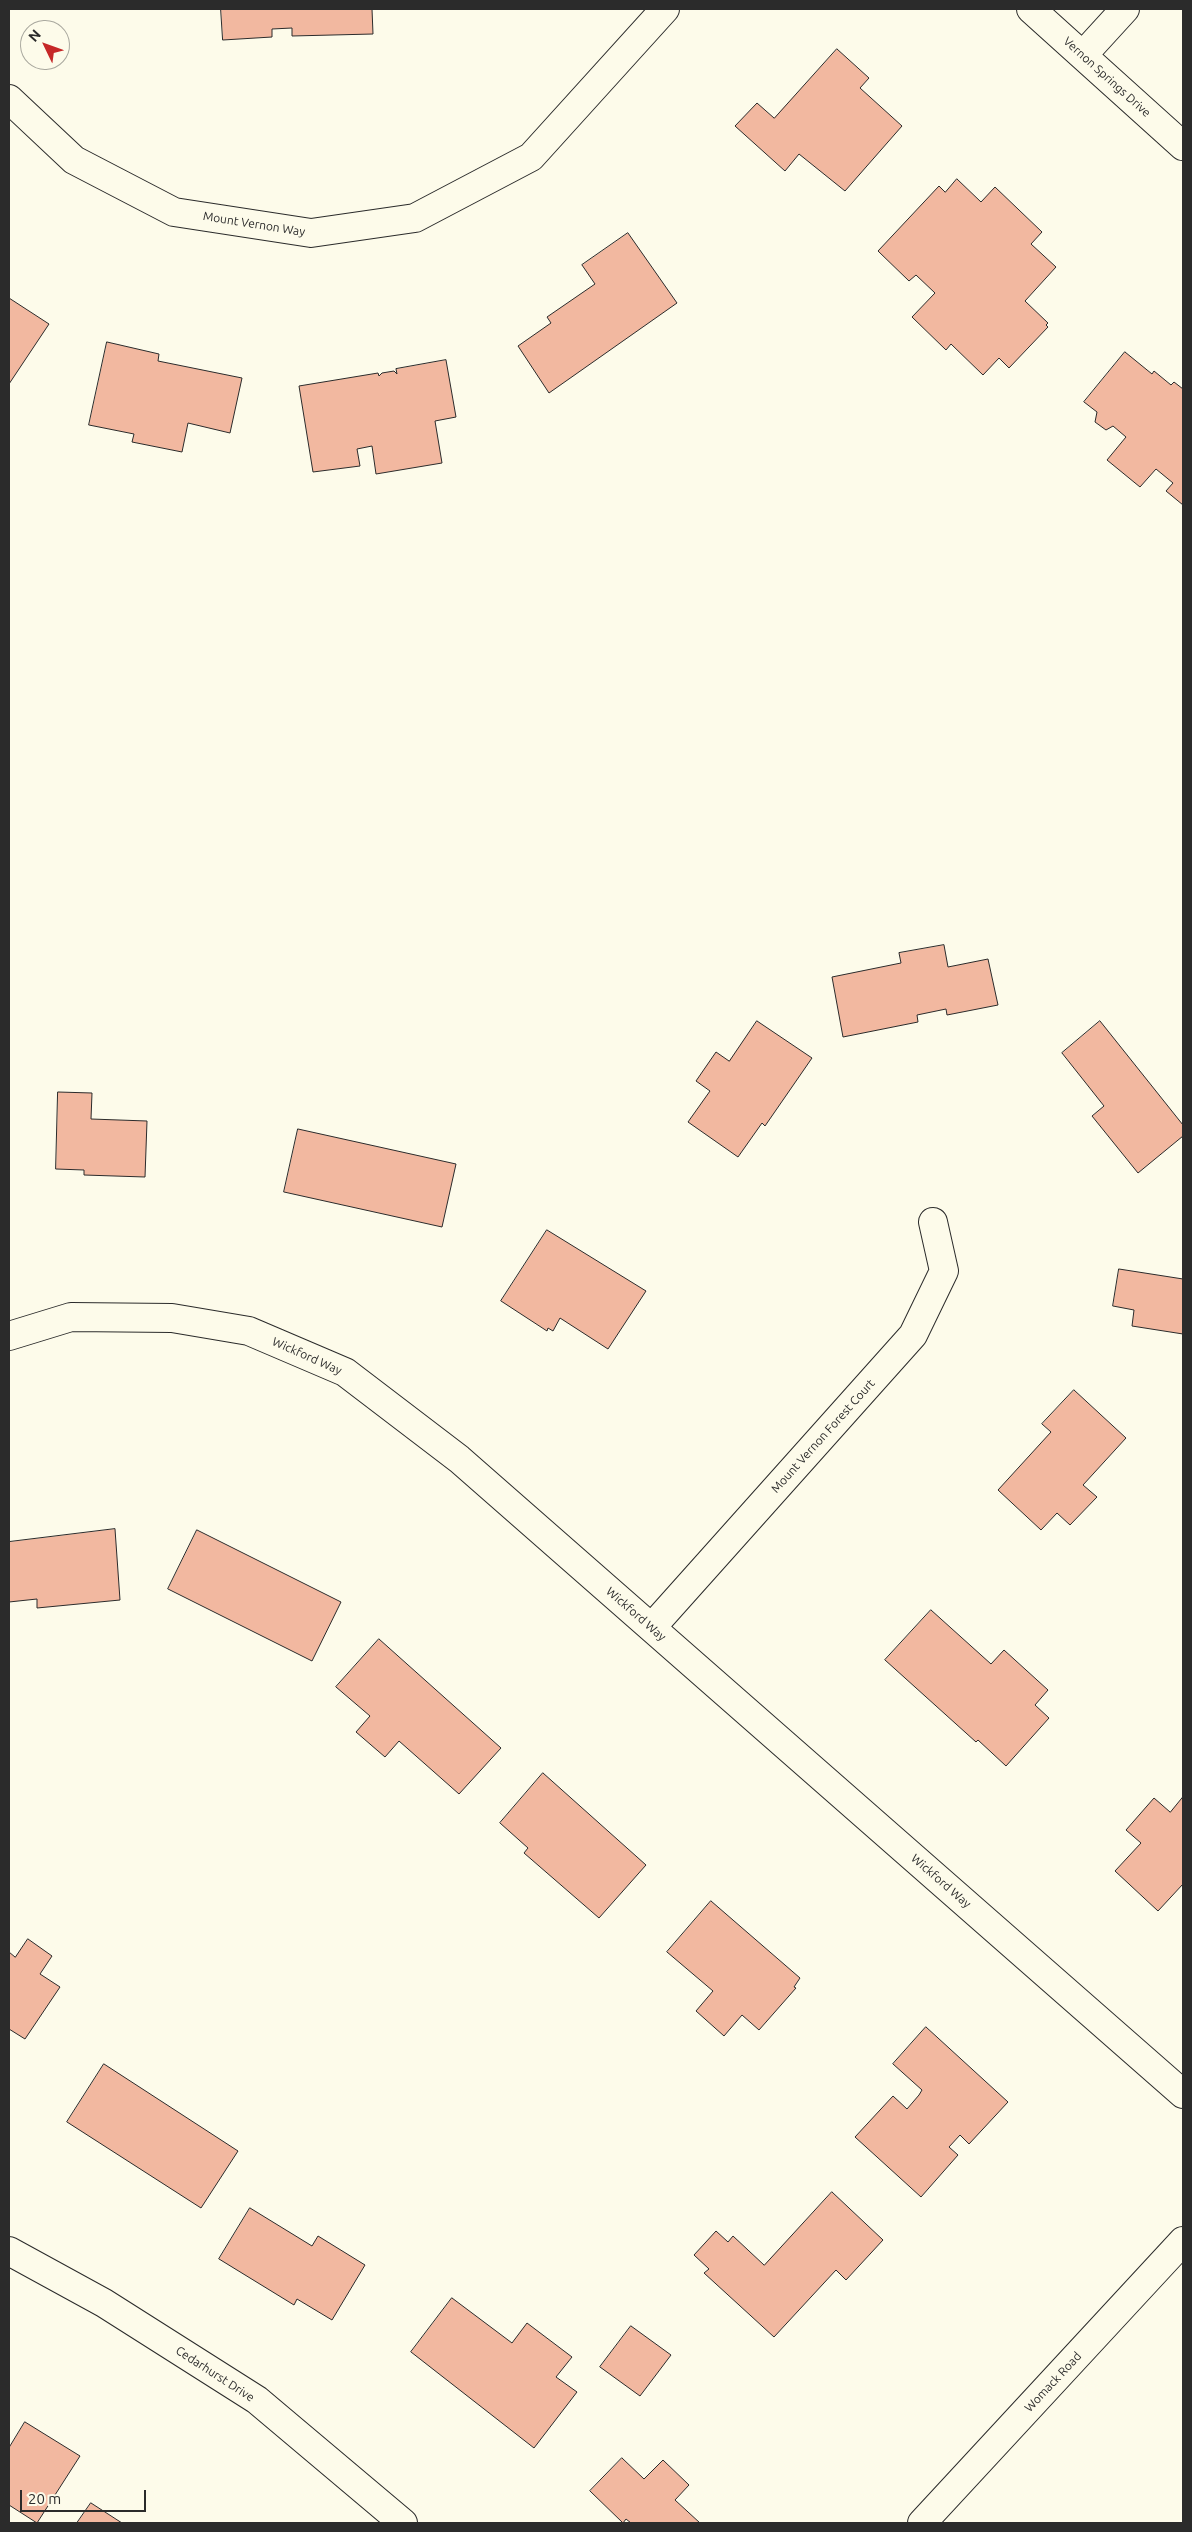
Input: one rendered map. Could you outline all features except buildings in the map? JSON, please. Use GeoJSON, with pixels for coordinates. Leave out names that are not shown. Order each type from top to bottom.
{"type":"FeatureCollection","features":[{"type":"Feature","properties":{"kind":"street","name":"Mount Vernon Way"},"geometry":{"type":"LineString","coordinates":[[9,99],[74,160],[174,212],[311,233],[415,218],[531,156],[665,9]]}},
{"type":"Feature","properties":{"kind":"street","name":"Vernon Springs Drive"},"geometry":{"type":"LineString","coordinates":[[1031,9],[1183,146]]}},
{"type":"Feature","properties":{"kind":"street"},"geometry":{"type":"LineString","coordinates":[[1083,55],[1125,9]]}},
{"type":"Feature","properties":{"kind":"street","name":"Mount Vernon Forest Court"},"geometry":{"type":"LineString","coordinates":[[652,1627],[913,1336],[944,1271],[933,1222]]}},
{"type":"Feature","properties":{"kind":"street","name":"Wickford Way"},"geometry":{"type":"LineString","coordinates":[[9,1336],[71,1317],[172,1318],[248,1331],[345,1372],[459,1458],[1183,2094]]}},
{"type":"Feature","properties":{"kind":"street","name":"Womack Road"},"geometry":{"type":"LineString","coordinates":[[922,2523],[1183,2240]]}},
{"type":"Feature","properties":{"kind":"street","name":"Cedarhurst Drive"},"geometry":{"type":"LineString","coordinates":[[9,2251],[104,2303],[257,2400],[403,2523]]}}]}
